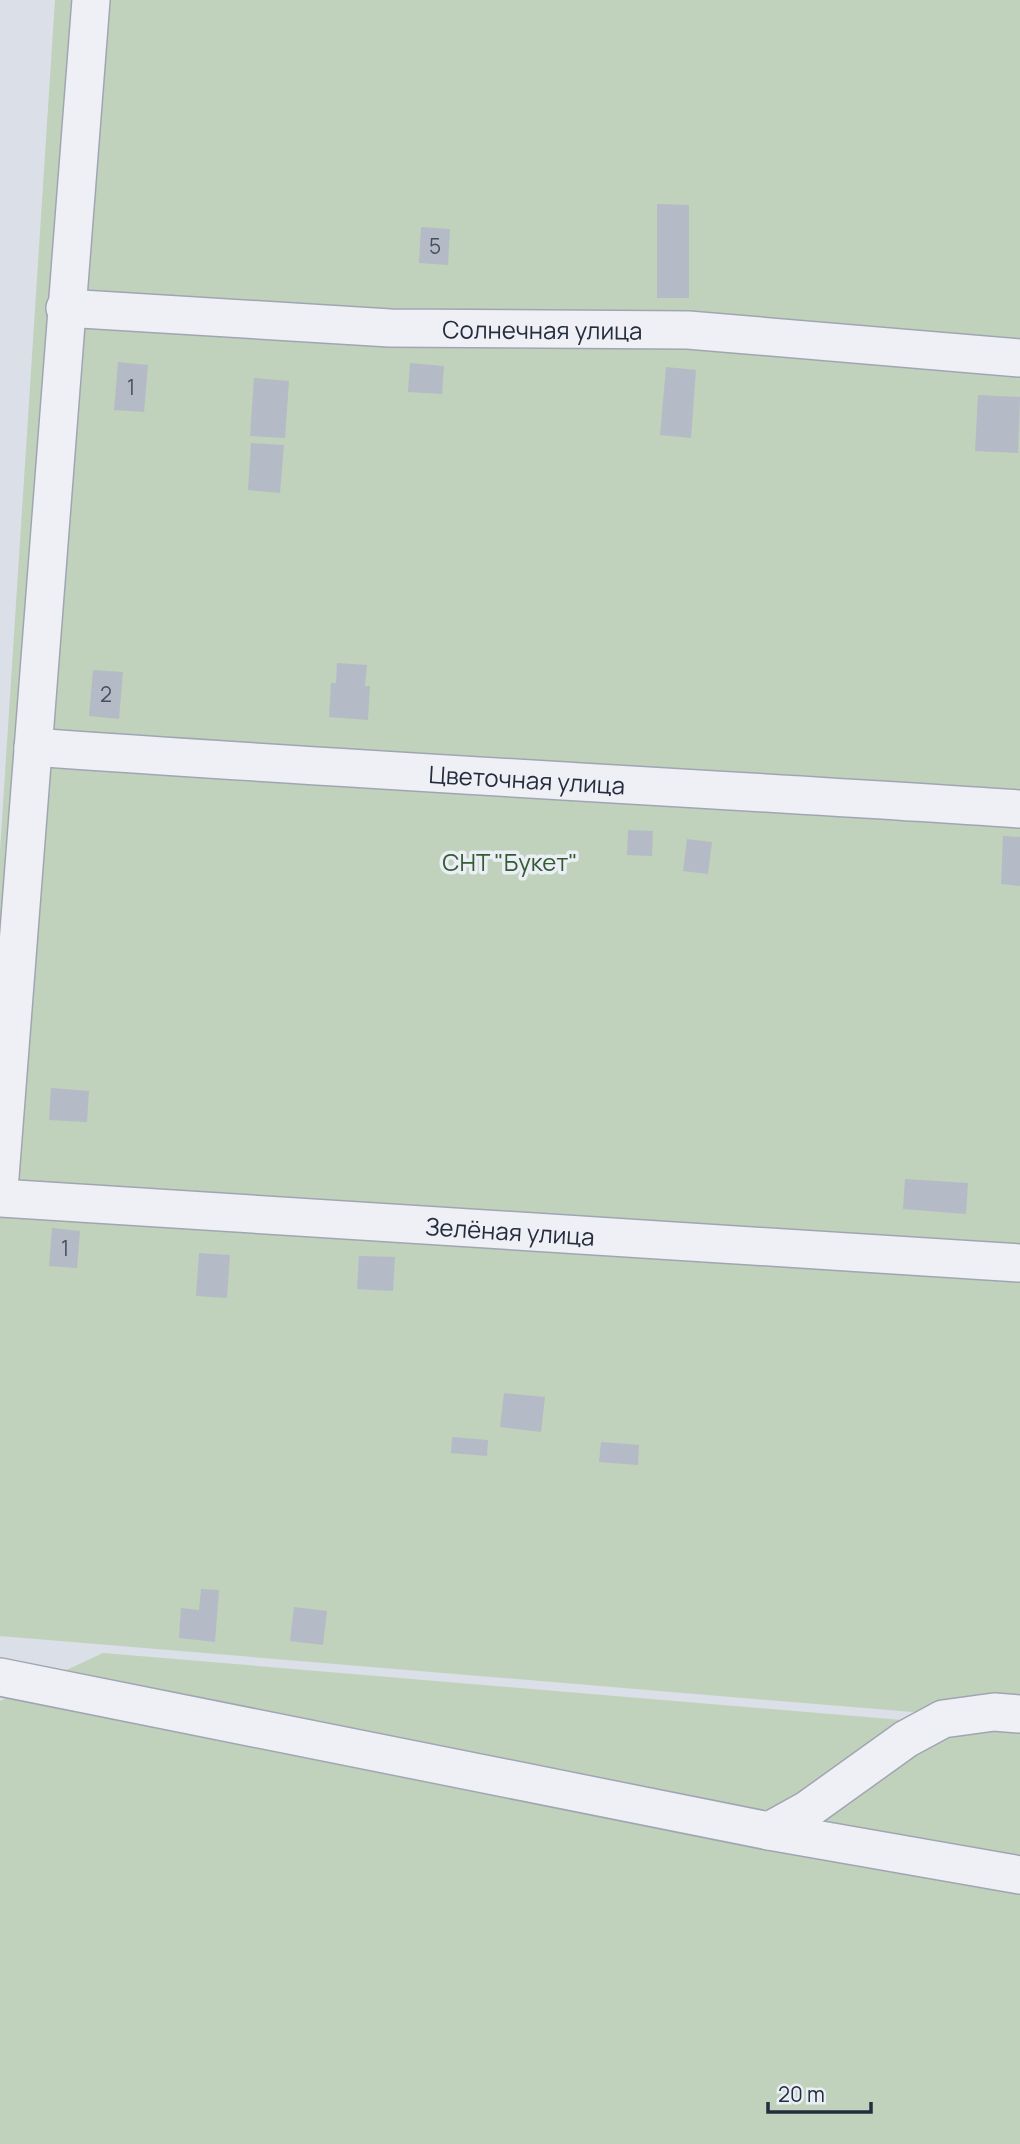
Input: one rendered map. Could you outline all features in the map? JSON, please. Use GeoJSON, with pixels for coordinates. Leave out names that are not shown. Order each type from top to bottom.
{"type":"FeatureCollection","features":[{"type":"Feature","properties":{"kind":"street"},"geometry":{"type":"LineString","coordinates":[[0,1177],[65,308],[91,0]]}},
{"type":"Feature","properties":{"kind":"street","name":"Солнечная улица"},"geometry":{"type":"LineString","coordinates":[[65,308],[390,328],[688,330],[1020,358]]}},
{"type":"Feature","properties":{"kind":"street","name":"Цветочная улица"},"geometry":{"type":"LineString","coordinates":[[33,747],[1020,809]]}},
{"type":"Feature","properties":{"kind":"street","name":"Зелёная улица"},"geometry":{"type":"LineString","coordinates":[[0,1198],[1020,1263]]}},
{"type":"Feature","properties":{"kind":"street"},"geometry":{"type":"LineString","coordinates":[[0,1676],[769,1831],[1020,1875]]}},
{"type":"Feature","properties":{"kind":"street"},"geometry":{"type":"LineString","coordinates":[[769,1831],[807,1810],[915,1734],[943,1719],[1007,1713]]}},
{"type":"Feature","properties":{"kind":"green space","name":"СНТ \"Букет\""},"geometry":{"type":"Polygon","coordinates":[[[55,0],[1020,0],[1020,1721],[0,1636],[0,851],[55,0]]]}},
{"type":"Feature","properties":{"kind":"green space"},"geometry":{"type":"Polygon","coordinates":[[[103,1653],[1020,1730],[1020,2144],[0,2144],[0,1701],[103,1653]]]}},
{"type":"Feature","properties":{"kind":"building"},"geometry":{"type":"Polygon","coordinates":[[[657,204],[689,205],[689,298],[657,298],[657,204]]]}},
{"type":"Feature","properties":{"kind":"building"},"geometry":{"type":"Polygon","coordinates":[[[421,227],[450,229],[448,265],[419,263],[421,227]]]}},
{"type":"Feature","properties":{"kind":"building"},"geometry":{"type":"Polygon","coordinates":[[[118,362],[148,365],[144,412],[114,410],[118,362]]]}},
{"type":"Feature","properties":{"kind":"building"},"geometry":{"type":"Polygon","coordinates":[[[410,363],[444,366],[442,394],[408,392],[410,363]]]}},
{"type":"Feature","properties":{"kind":"building"},"geometry":{"type":"Polygon","coordinates":[[[666,367],[696,370],[691,438],[660,435],[666,367]]]}},
{"type":"Feature","properties":{"kind":"building"},"geometry":{"type":"Polygon","coordinates":[[[254,378],[289,381],[285,438],[250,436],[254,378]]]}},
{"type":"Feature","properties":{"kind":"building"},"geometry":{"type":"Polygon","coordinates":[[[978,395],[1020,397],[1018,453],[975,451],[978,395]]]}},
{"type":"Feature","properties":{"kind":"building"},"geometry":{"type":"Polygon","coordinates":[[[251,443],[284,445],[280,493],[248,490],[251,443]]]}},
{"type":"Feature","properties":{"kind":"building"},"geometry":{"type":"Polygon","coordinates":[[[337,663],[367,665],[365,686],[370,686],[368,720],[329,717],[331,683],[336,683],[337,663]]]}},
{"type":"Feature","properties":{"kind":"building"},"geometry":{"type":"Polygon","coordinates":[[[93,670],[123,672],[119,719],[89,716],[93,670]]]}},
{"type":"Feature","properties":{"kind":"building"},"geometry":{"type":"Polygon","coordinates":[[[628,830],[653,831],[652,856],[627,855],[628,830]]]}},
{"type":"Feature","properties":{"kind":"building"},"geometry":{"type":"Polygon","coordinates":[[[1003,836],[1020,837],[1020,886],[1001,884],[1003,836]]]}},
{"type":"Feature","properties":{"kind":"building"},"geometry":{"type":"Polygon","coordinates":[[[687,839],[712,842],[708,874],[683,871],[687,839]]]}},
{"type":"Feature","properties":{"kind":"building"},"geometry":{"type":"Polygon","coordinates":[[[51,1088],[89,1091],[87,1122],[49,1120],[51,1088]]]}},
{"type":"Feature","properties":{"kind":"building"},"geometry":{"type":"Polygon","coordinates":[[[905,1179],[968,1183],[966,1214],[903,1209],[905,1179]]]}},
{"type":"Feature","properties":{"kind":"building"},"geometry":{"type":"Polygon","coordinates":[[[52,1228],[80,1231],[77,1268],[49,1266],[52,1228]]]}},
{"type":"Feature","properties":{"kind":"building"},"geometry":{"type":"Polygon","coordinates":[[[199,1253],[230,1255],[227,1298],[196,1296],[199,1253]]]}},
{"type":"Feature","properties":{"kind":"building"},"geometry":{"type":"Polygon","coordinates":[[[359,1256],[395,1257],[393,1291],[357,1289],[359,1256]]]}},
{"type":"Feature","properties":{"kind":"building"},"geometry":{"type":"Polygon","coordinates":[[[504,1393],[545,1397],[541,1432],[500,1427],[504,1393]]]}},
{"type":"Feature","properties":{"kind":"building"},"geometry":{"type":"Polygon","coordinates":[[[452,1437],[488,1440],[487,1456],[451,1453],[452,1437]]]}},
{"type":"Feature","properties":{"kind":"building"},"geometry":{"type":"Polygon","coordinates":[[[601,1442],[639,1445],[638,1465],[599,1462],[601,1442]]]}},
{"type":"Feature","properties":{"kind":"building"},"geometry":{"type":"Polygon","coordinates":[[[201,1589],[219,1590],[215,1642],[179,1638],[181,1608],[199,1610],[201,1589]]]}},
{"type":"Feature","properties":{"kind":"building"},"geometry":{"type":"Polygon","coordinates":[[[294,1607],[327,1611],[323,1645],[290,1641],[294,1607]]]}}]}
